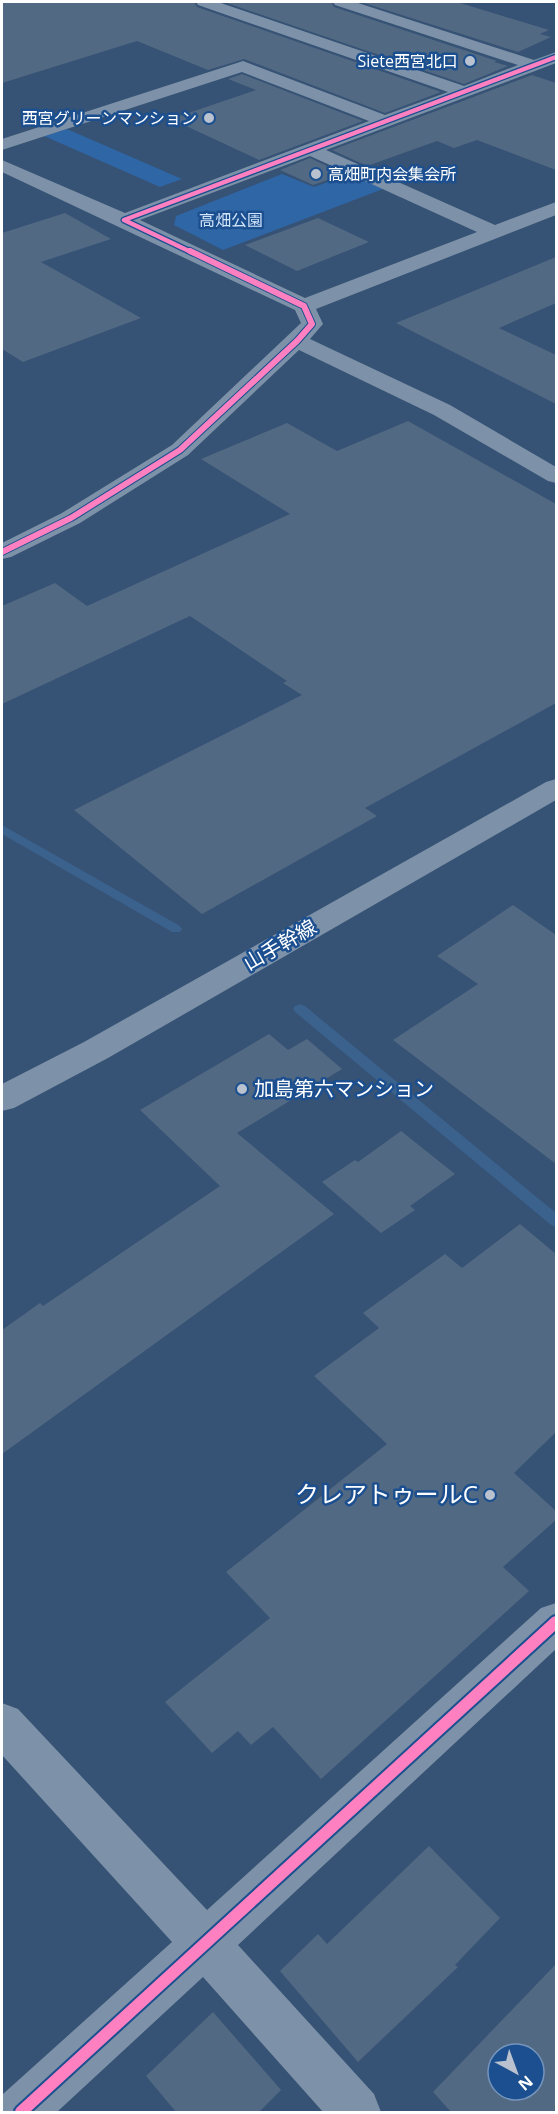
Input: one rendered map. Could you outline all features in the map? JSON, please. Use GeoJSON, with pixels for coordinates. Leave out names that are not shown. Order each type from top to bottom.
{"type":"FeatureCollection","features":[{"type":"Feature","properties":{"kind":"street"},"geometry":{"type":"LineString","coordinates":[[204,2],[463,91]]}},
{"type":"Feature","properties":{"kind":"street"},"geometry":{"type":"LineString","coordinates":[[341,2],[534,65]]}},
{"type":"Feature","properties":{"kind":"street"},"geometry":{"type":"LineString","coordinates":[[373,28],[395,19]]}},
{"type":"Feature","properties":{"kind":"street"},"geometry":{"type":"LineString","coordinates":[[329,45],[351,36]]}},
{"type":"Feature","properties":{"kind":"street"},"geometry":{"type":"LineString","coordinates":[[124,220],[556,57]]}},
{"type":"Feature","properties":{"kind":"street"},"geometry":{"type":"LineString","coordinates":[[2,145],[243,66],[384,121]]}},
{"type":"Feature","properties":{"kind":"street"},"geometry":{"type":"LineString","coordinates":[[309,149],[494,232]]}},
{"type":"Feature","properties":{"kind":"street"},"geometry":{"type":"LineString","coordinates":[[2,165],[124,220],[303,306],[312,324],[297,341],[180,450],[71,518],[2,552]]}},
{"type":"Feature","properties":{"kind":"street"},"geometry":{"type":"LineString","coordinates":[[303,306],[556,208]]}},
{"type":"Feature","properties":{"kind":"street"},"geometry":{"type":"LineString","coordinates":[[297,341],[442,410],[556,476]]}},
{"type":"Feature","properties":{"kind":"street","name":"山手幹線"},"geometry":{"type":"LineString","coordinates":[[2,1099],[96,1050],[556,788]]}},
{"type":"Feature","properties":{"kind":"street"},"geometry":{"type":"LineString","coordinates":[[21,2112],[556,1622]]}},
{"type":"Feature","properties":{"kind":"street"},"geometry":{"type":"LineString","coordinates":[[2,1724],[205,1943],[356,2112]]}},
{"type":"Feature","properties":{"kind":"green space","name":"高畑公園"},"geometry":{"type":"Polygon","coordinates":[[[67,129],[182,179],[160,187],[44,136],[67,129]]]}},
{"type":"Feature","properties":{"kind":"green space","name":"高畑公園"},"geometry":{"type":"Polygon","coordinates":[[[282,174],[314,187],[350,174],[383,189],[223,250],[174,225],[176,216],[282,174]]]}},
{"type":"Feature","properties":{"kind":"building"},"geometry":{"type":"Polygon","coordinates":[[[2,2],[194,2],[197,7],[441,92],[385,113],[244,59],[208,70],[137,41],[2,83],[2,2]]]}},
{"type":"Feature","properties":{"kind":"building"},"geometry":{"type":"Polygon","coordinates":[[[224,2],[331,2],[334,7],[508,66],[464,84],[224,2]]]}},
{"type":"Feature","properties":{"kind":"building"},"geometry":{"type":"Polygon","coordinates":[[[361,2],[457,2],[549,30],[540,34],[551,37],[518,52],[361,2]]]}},
{"type":"Feature","properties":{"kind":"building"},"geometry":{"type":"Polygon","coordinates":[[[242,74],[363,121],[259,160],[171,119],[256,90],[228,79],[242,74]]]}},
{"type":"Feature","properties":{"kind":"building"},"geometry":{"type":"Polygon","coordinates":[[[532,75],[556,83],[556,170],[477,140],[454,148],[437,141],[367,166],[332,150],[532,75]]]}},
{"type":"Feature","properties":{"kind":"building","name":"高畑町内会集会所"},"geometry":{"type":"Polygon","coordinates":[[[310,158],[344,174],[313,185],[280,170],[310,158]]]}},
{"type":"Feature","properties":{"kind":"building"},"geometry":{"type":"Polygon","coordinates":[[[65,213],[111,239],[41,262],[141,318],[23,362],[2,349],[2,233],[65,213]]]}},
{"type":"Feature","properties":{"kind":"building"},"geometry":{"type":"Polygon","coordinates":[[[318,218],[369,242],[297,271],[245,245],[318,218]]]}},
{"type":"Feature","properties":{"kind":"building"},"geometry":{"type":"Polygon","coordinates":[[[556,257],[556,303],[499,328],[556,355],[556,404],[396,323],[556,257]]]}},
{"type":"Feature","properties":{"kind":"building"},"geometry":{"type":"Polygon","coordinates":[[[408,421],[556,504],[556,703],[365,808],[377,816],[202,914],[74,810],[302,695],[283,683],[287,681],[190,616],[2,704],[2,606],[55,583],[87,606],[290,514],[201,459],[287,423],[337,451],[408,421]]]}},
{"type":"Feature","properties":{"kind":"building"},"geometry":{"type":"Polygon","coordinates":[[[513,905],[556,935],[556,1164],[393,1040],[478,984],[437,956],[513,905]]]}},
{"type":"Feature","properties":{"kind":"building"},"geometry":{"type":"Polygon","coordinates":[[[269,1034],[288,1050],[307,1039],[342,1069],[237,1133],[334,1214],[2,1454],[2,1330],[40,1303],[43,1306],[220,1186],[140,1110],[269,1034]]]}},
{"type":"Feature","properties":{"kind":"building"},"geometry":{"type":"Polygon","coordinates":[[[401,1131],[455,1174],[410,1206],[415,1210],[381,1233],[322,1182],[355,1160],[358,1162],[401,1131]]]}},
{"type":"Feature","properties":{"kind":"building"},"geometry":{"type":"Polygon","coordinates":[[[520,1224],[556,1254],[556,1432],[514,1473],[556,1511],[556,1520],[503,1567],[529,1591],[321,1779],[273,1727],[251,1745],[238,1731],[212,1753],[165,1702],[270,1618],[226,1572],[387,1444],[314,1376],[379,1328],[363,1313],[445,1254],[462,1268],[520,1224]]]}},
{"type":"Feature","properties":{"kind":"building"},"geometry":{"type":"Polygon","coordinates":[[[429,1846],[500,1918],[455,1965],[458,1967],[358,2062],[280,1971],[318,1934],[327,1944],[429,1846]]]}},
{"type":"Feature","properties":{"kind":"building"},"geometry":{"type":"Polygon","coordinates":[[[556,1964],[556,2112],[451,2112],[433,2092],[556,1964]]]}},
{"type":"Feature","properties":{"kind":"building"},"geometry":{"type":"Polygon","coordinates":[[[213,2012],[281,2090],[259,2112],[176,2112],[146,2076],[213,2012]]]}},
{"type":"Feature","properties":{"kind":"waterway"},"geometry":{"type":"LineString","coordinates":[[2,829],[176,929]]}},
{"type":"Feature","properties":{"kind":"waterway"},"geometry":{"type":"LineString","coordinates":[[300,1009],[556,1221]]}},
{"type":"Feature","properties":{"kind":"cycle path"},"geometry":{"type":"LineString","coordinates":[[2,552],[71,518],[180,450],[297,341],[312,324],[304,306],[124,220],[556,57]]}},
{"type":"Feature","properties":{"kind":"cycle path"},"geometry":{"type":"LineString","coordinates":[[21,2112],[556,1622]]}},
{"type":"Feature","properties":{"kind":"place","name":"Siete西宮北口"},"geometry":{"type":"Point","coordinates":[470,61]}},
{"type":"Feature","properties":{"kind":"place","name":"西宮グリーンマンション"},"geometry":{"type":"Point","coordinates":[209,118]}},
{"type":"Feature","properties":{"kind":"place","name":"高畑町内会集会所"},"geometry":{"type":"Point","coordinates":[316,174]}},
{"type":"Feature","properties":{"kind":"place","name":"加島第六マンション"},"geometry":{"type":"Point","coordinates":[242,1089]}},
{"type":"Feature","properties":{"kind":"place","name":"クレアトゥールC"},"geometry":{"type":"Point","coordinates":[490,1495]}}]}
